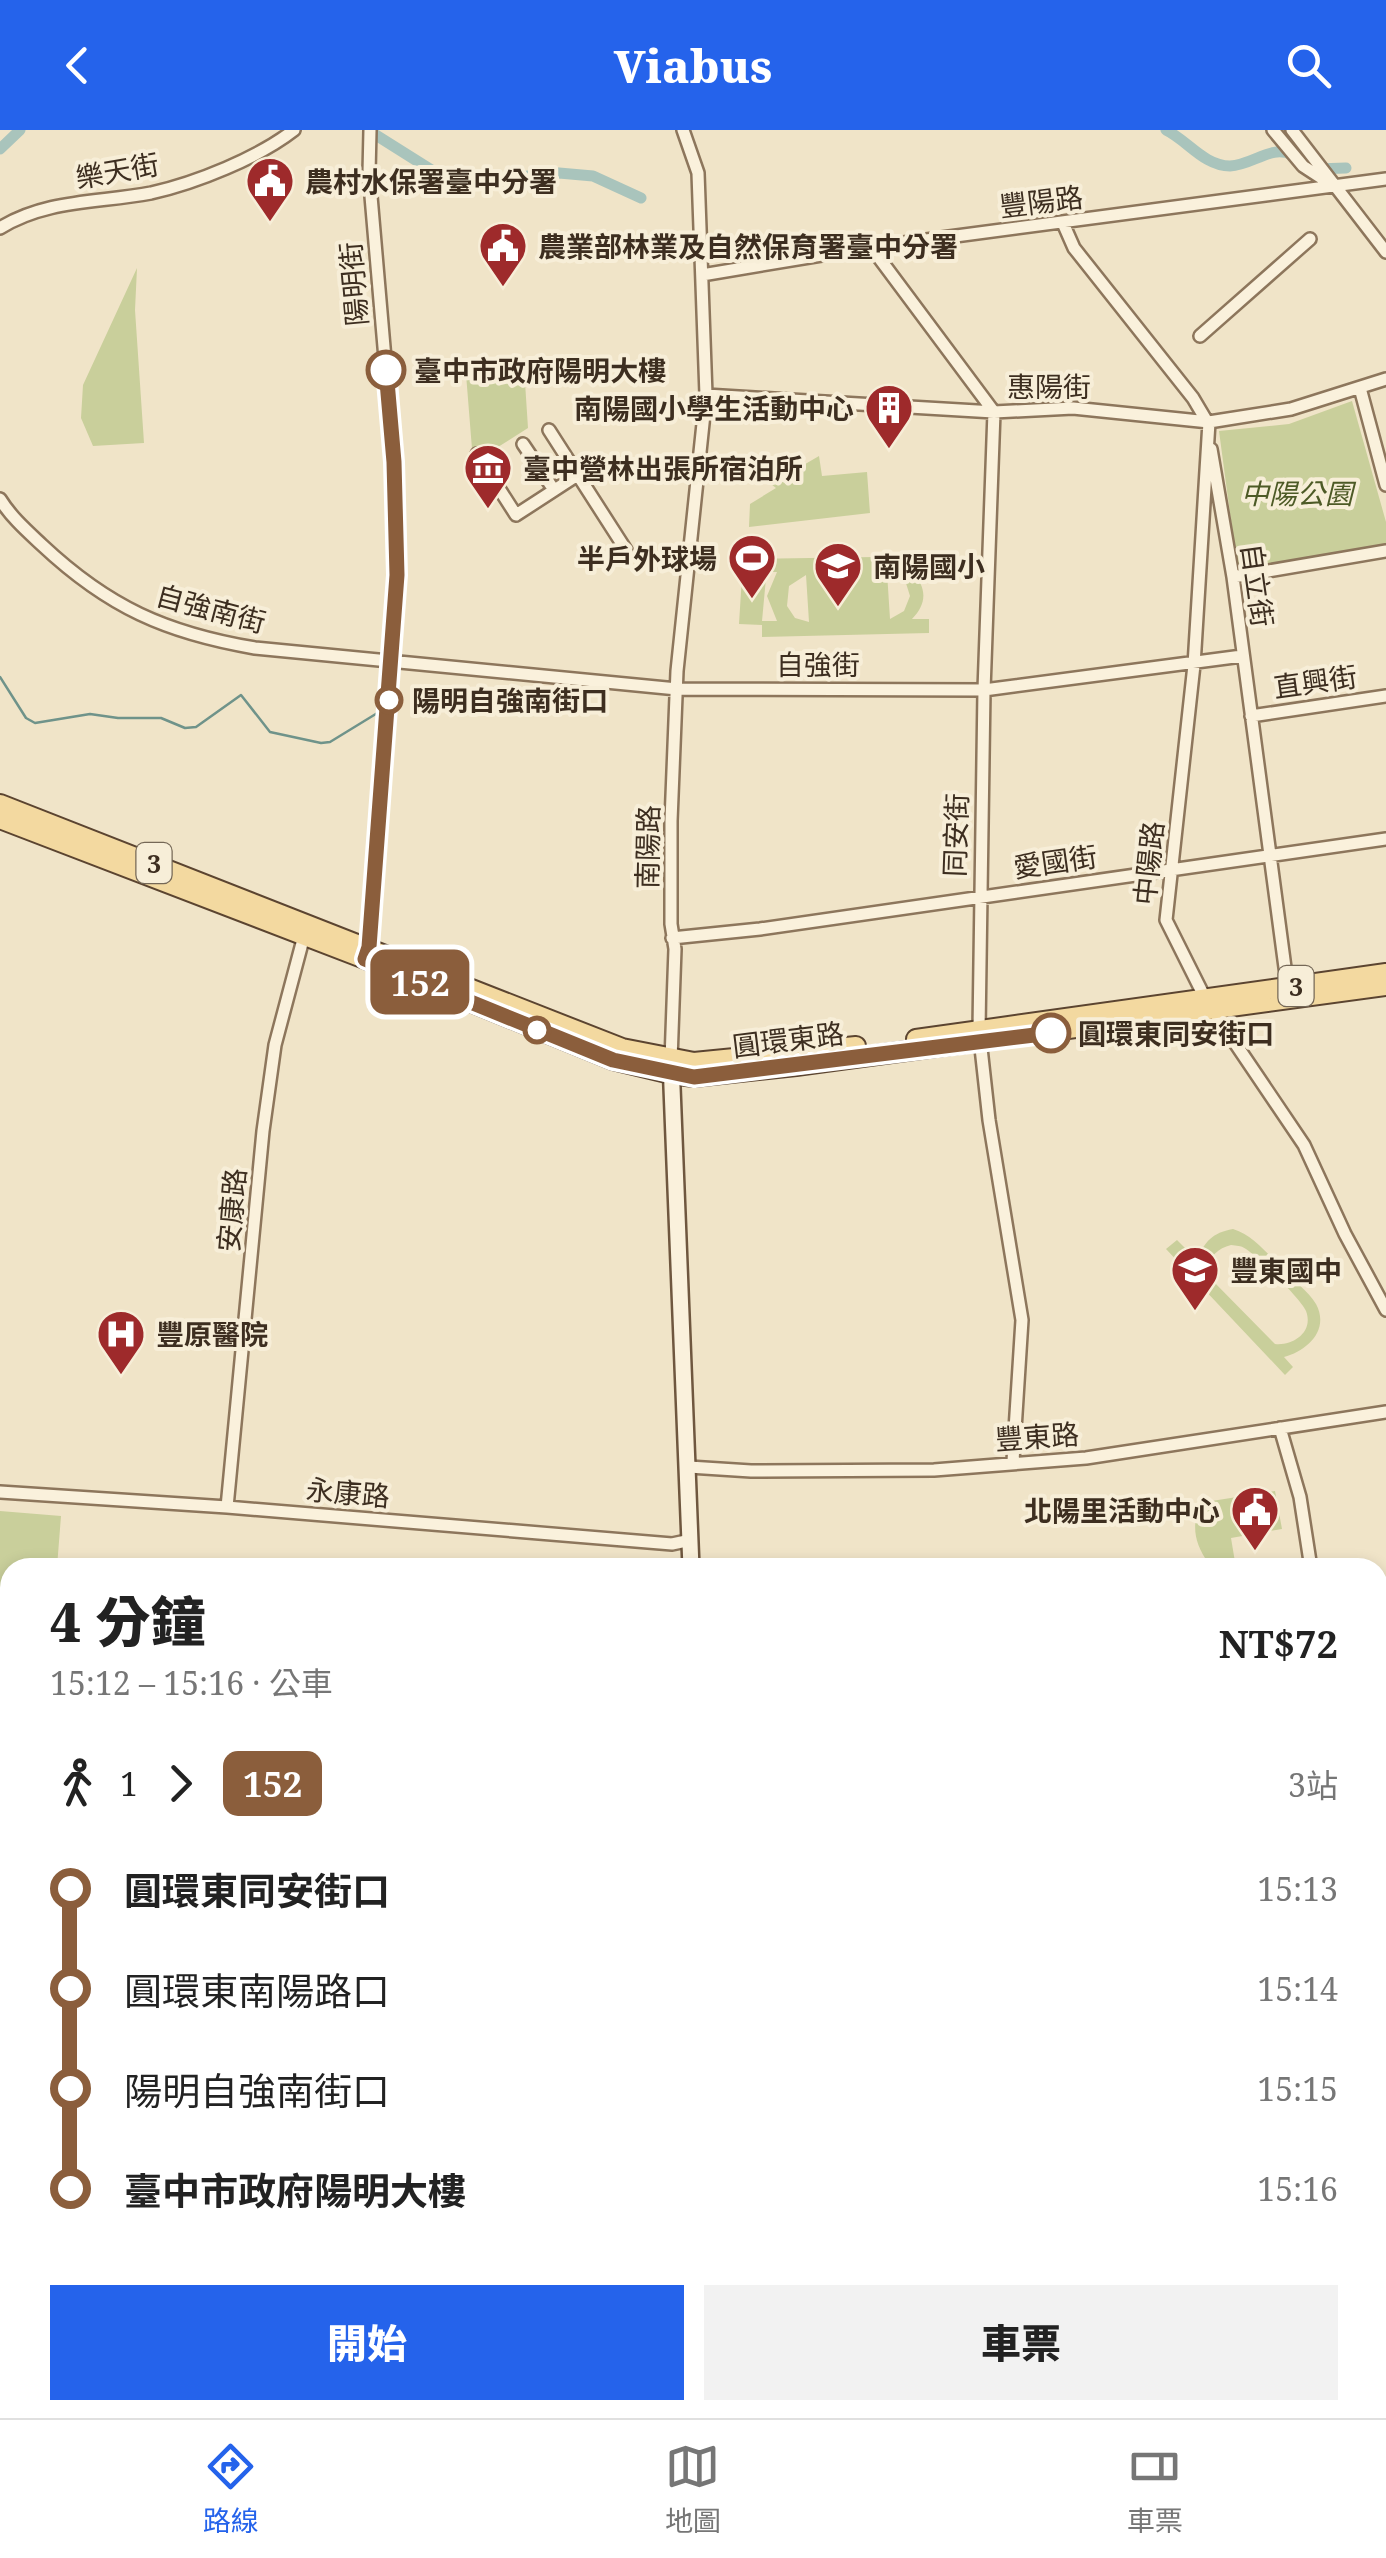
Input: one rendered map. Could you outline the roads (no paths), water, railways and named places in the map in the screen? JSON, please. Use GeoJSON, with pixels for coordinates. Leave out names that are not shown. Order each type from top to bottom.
{"type":"FeatureCollection","features":[{"type":"Feature","properties":{"kind":"main road","name":"圓環東路"},"geometry":{"type":"LineString","coordinates":[[0,804],[367,953],[613,1060],[671,1067],[979,1037],[1288,994],[1386,986]]}},
{"type":"Feature","properties":{"kind":"main road","name":"圓環東路"},"geometry":{"type":"LineString","coordinates":[[0,818],[306,929]]}},
{"type":"Feature","properties":{"kind":"main road","name":"圓環東路"},"geometry":{"type":"LineString","coordinates":[[1288,994],[1386,973]]}},
{"type":"Feature","properties":{"kind":"street","name":"樂天街"},"geometry":{"type":"LineString","coordinates":[[0,228],[43,208],[153,192],[231,166],[294,130]]}},
{"type":"Feature","properties":{"kind":"street","name":"南陽路"},"geometry":{"type":"LineString","coordinates":[[683,130],[698,173],[706,395],[677,689],[671,821],[671,1067],[691,1558]]}},
{"type":"Feature","properties":{"kind":"street"},"geometry":{"type":"LineString","coordinates":[[1273,130],[1302,166],[1337,188]]}},
{"type":"Feature","properties":{"kind":"street"},"geometry":{"type":"LineString","coordinates":[[1295,134],[1386,252]]}},
{"type":"Feature","properties":{"kind":"street","name":"陽明街"},"geometry":{"type":"LineString","coordinates":[[367,953],[397,575],[394,462],[370,189],[370,136]]}},
{"type":"Feature","properties":{"kind":"street","name":"豐陽路"},"geometry":{"type":"LineString","coordinates":[[702,275],[871,247],[1386,179]]}},
{"type":"Feature","properties":{"kind":"street","name":"自立街"},"geometry":{"type":"LineString","coordinates":[[1062,223],[1074,248],[1208,422],[1234,578],[1288,994]]}},
{"type":"Feature","properties":{"kind":"street"},"geometry":{"type":"LineString","coordinates":[[1200,336],[1310,239]]}},
{"type":"Feature","properties":{"kind":"street"},"geometry":{"type":"LineString","coordinates":[[871,247],[994,412]]}},
{"type":"Feature","properties":{"kind":"street","name":"惠陽街"},"geometry":{"type":"LineString","coordinates":[[706,395],[994,412],[1073,408],[1208,422],[1291,409],[1386,379]]}},
{"type":"Feature","properties":{"kind":"street"},"geometry":{"type":"LineString","coordinates":[[1360,388],[1386,485]]}},
{"type":"Feature","properties":{"kind":"street","name":"同安街"},"geometry":{"type":"LineString","coordinates":[[994,412],[978,897],[979,1037],[1022,1320],[1013,1462]]}},
{"type":"Feature","properties":{"kind":"street","name":"中陽路"},"geometry":{"type":"LineString","coordinates":[[1208,422],[1194,665],[1166,920],[1210,1005],[1304,1145],[1386,1310]]}},
{"type":"Feature","properties":{"kind":"street"},"geometry":{"type":"LineString","coordinates":[[550,430],[626,550]]}},
{"type":"Feature","properties":{"kind":"street"},"geometry":{"type":"LineString","coordinates":[[523,444],[554,490]]}},
{"type":"Feature","properties":{"kind":"street"},"geometry":{"type":"LineString","coordinates":[[477,454],[516,514],[576,476]]}},
{"type":"Feature","properties":{"kind":"street","name":"自強南街"},"geometry":{"type":"LineString","coordinates":[[2,507],[75,576],[140,616],[213,641],[392,662]]}},
{"type":"Feature","properties":{"kind":"street"},"geometry":{"type":"LineString","coordinates":[[1234,578],[1386,552]]}},
{"type":"Feature","properties":{"kind":"street","name":"自強街"},"geometry":{"type":"LineString","coordinates":[[392,662],[677,689],[984,690],[1242,656]]}},
{"type":"Feature","properties":{"kind":"street","name":"直興街"},"geometry":{"type":"LineString","coordinates":[[1251,716],[1386,696]]}},
{"type":"Feature","properties":{"kind":"street","name":"愛國街"},"geometry":{"type":"LineString","coordinates":[[672,938],[760,929],[1386,839]]}},
{"type":"Feature","properties":{"kind":"street","name":"安康路"},"geometry":{"type":"LineString","coordinates":[[227,1506],[266,1114],[276,1045],[306,929]]}},
{"type":"Feature","properties":{"kind":"street","name":"豐東路"},"geometry":{"type":"LineString","coordinates":[[689,1468],[934,1470],[1086,1458],[1386,1412]]}},
{"type":"Feature","properties":{"kind":"street"},"geometry":{"type":"LineString","coordinates":[[1280,1428],[1300,1497],[1309,1558]]}},
{"type":"Feature","properties":{"kind":"street","name":"永康路"},"geometry":{"type":"LineString","coordinates":[[0,1492],[227,1506],[672,1544],[691,1540]]}},
{"type":"Feature","properties":{"kind":"waterway"},"geometry":{"type":"LineString","coordinates":[[0,149],[20,130]]}},
{"type":"Feature","properties":{"kind":"waterway"},"geometry":{"type":"LineString","coordinates":[[368,130],[433,171],[466,182],[559,173],[593,176],[641,198]]}},
{"type":"Feature","properties":{"kind":"waterway"},"geometry":{"type":"LineString","coordinates":[[1166,130],[1221,165],[1238,165],[1277,152],[1292,155]]}},
{"type":"Feature","properties":{"kind":"waterway"},"geometry":{"type":"LineString","coordinates":[[1316,169],[1346,168]]}},
{"type":"Feature","properties":{"kind":"waterway"},"geometry":{"type":"LineString","coordinates":[[0,677],[26,718],[35,723],[90,714],[161,718],[185,728],[196,727],[241,695],[270,732],[321,743],[330,742],[379,712]]}},
{"type":"Feature","properties":{"kind":"place","name":"農村水保署臺中分署"},"geometry":{"type":"Point","coordinates":[270,224]}},
{"type":"Feature","properties":{"kind":"place","name":"農業部林業及自然保育署臺中分署"},"geometry":{"type":"Point","coordinates":[503,288]}},
{"type":"Feature","properties":{"kind":"place","name":"臺中市政府陽明大樓"},"geometry":{"type":"Point","coordinates":[386,370]}},
{"type":"Feature","properties":{"kind":"place","name":"南陽國小學生活動中心"},"geometry":{"type":"Point","coordinates":[889,450]}},
{"type":"Feature","properties":{"kind":"place","name":"臺中營林出張所宿泊所"},"geometry":{"type":"Point","coordinates":[488,510]}},
{"type":"Feature","properties":{"kind":"place","name":"半戶外球場"},"geometry":{"type":"Point","coordinates":[752,600]}},
{"type":"Feature","properties":{"kind":"place","name":"南陽國小"},"geometry":{"type":"Point","coordinates":[838,608]}},
{"type":"Feature","properties":{"kind":"place","name":"陽明自強南街口"},"geometry":{"type":"Point","coordinates":[389,700]}},
{"type":"Feature","properties":{"kind":"place","name":"圓環東同安街口"},"geometry":{"type":"Point","coordinates":[1051,1033]}},
{"type":"Feature","properties":{"kind":"place","name":"豐東國中"},"geometry":{"type":"Point","coordinates":[1195,1312]}},
{"type":"Feature","properties":{"kind":"place","name":"豐原醫院"},"geometry":{"type":"Point","coordinates":[121,1376]}},
{"type":"Feature","properties":{"kind":"place","name":"北陽里活動中心"},"geometry":{"type":"Point","coordinates":[1255,1552]}},
{"type":"Feature","properties":{"kind":"park label","name":"中陽公園"},"geometry":{"type":"Point","coordinates":[1297,493]}}]}
